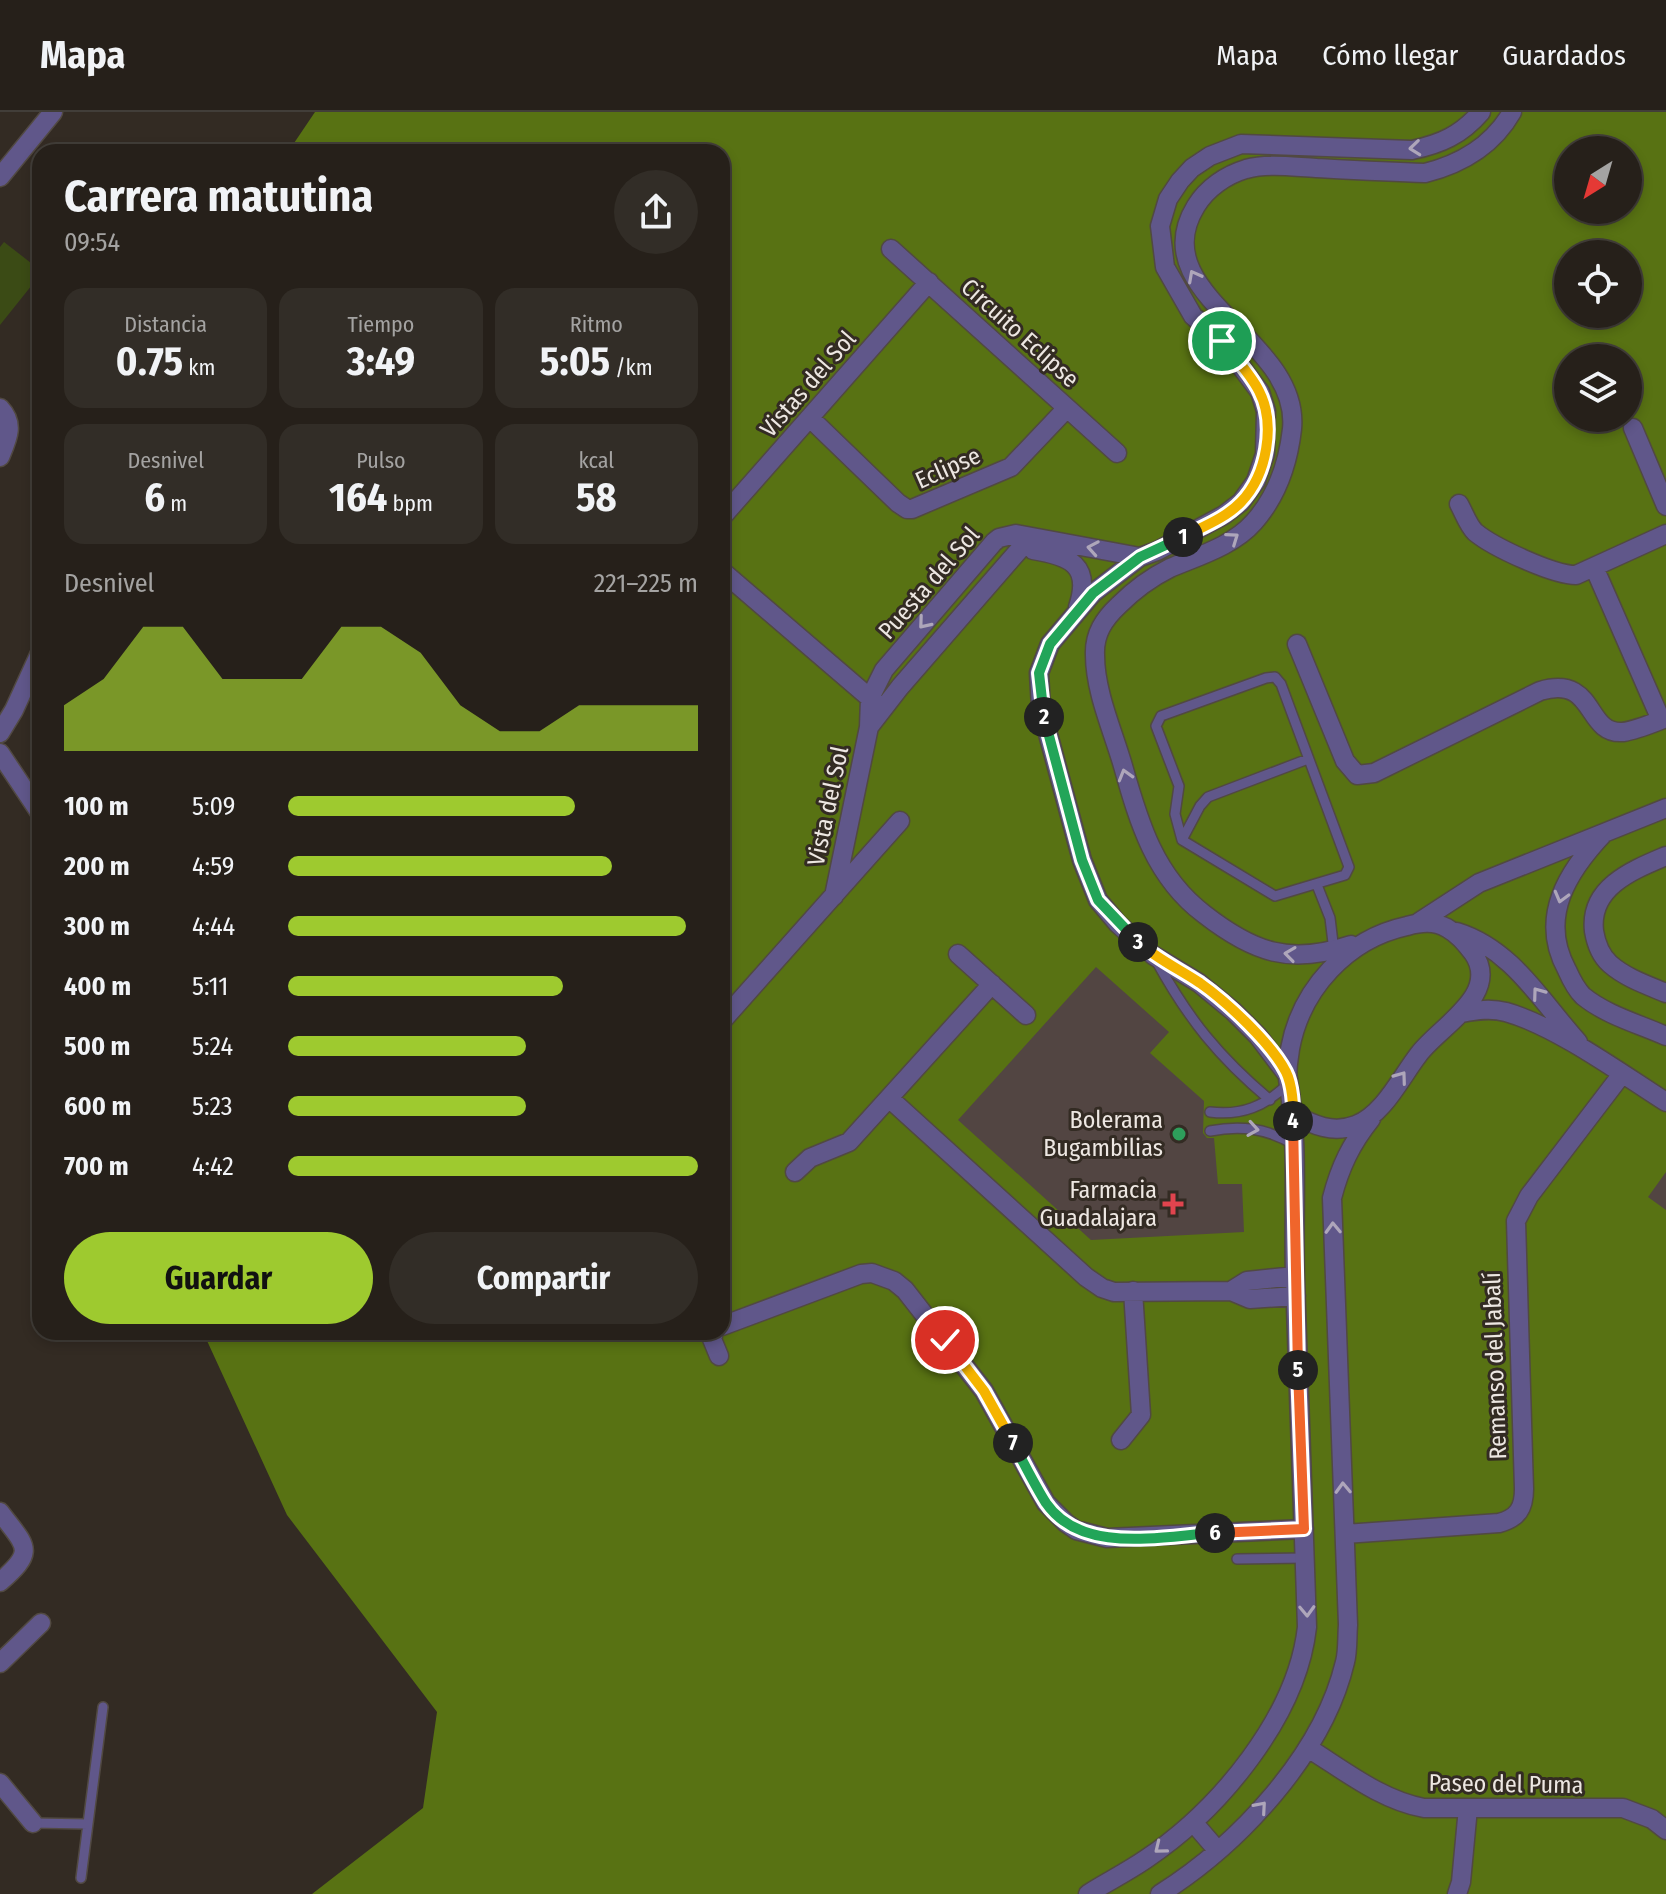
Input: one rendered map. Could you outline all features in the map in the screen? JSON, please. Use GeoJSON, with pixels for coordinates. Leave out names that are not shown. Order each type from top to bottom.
{"type":"FeatureCollection","features":[{"type":"Feature","properties":{"kind":"street"},"geometry":{"type":"LineString","coordinates":[[0,177],[53,112]]}},
{"type":"Feature","properties":{"kind":"street"},"geometry":{"type":"LineString","coordinates":[[1287,1079],[1258,1036],[1233,1011],[1199,983],[1153,955],[1118,924],[1098,900],[1082,860],[1041,708],[1039,673],[1050,644],[1093,593],[1140,557],[1224,515],[1241,502],[1256,481],[1265,454],[1266,411],[1260,392],[1222,341],[1193,316],[1165,267],[1160,226],[1168,199],[1180,181],[1210,156],[1241,144],[1412,150],[1433,146],[1456,136],[1481,112]]}},
{"type":"Feature","properties":{"kind":"street"},"geometry":{"type":"LineString","coordinates":[[1160,1894],[1218,1851],[1244,1827],[1308,1748],[1336,1689],[1345,1662],[1348,1625],[1332,1198],[1339,1171],[1351,1145],[1421,1050],[1472,1002],[1479,987],[1478,961],[1462,939],[1437,923],[1417,923],[1386,930],[1334,951],[1290,956],[1243,941],[1191,904],[1168,880],[1149,848],[1134,806],[1100,687],[1095,655],[1098,631],[1111,612],[1136,588],[1167,570],[1221,546],[1252,524],[1278,488],[1288,452],[1292,425],[1287,389],[1271,364],[1199,287],[1185,259],[1186,231],[1195,207],[1211,187],[1247,169],[1274,166],[1425,173],[1449,167],[1469,157],[1505,124],[1512,112]]}},
{"type":"Feature","properties":{"kind":"street","name":"Circuito Eclipse"},"geometry":{"type":"LineString","coordinates":[[891,249],[1117,453]]}},
{"type":"Feature","properties":{"kind":"street","name":"Vistas del Sol"},"geometry":{"type":"LineString","coordinates":[[730,508],[929,282]]}},
{"type":"Feature","properties":{"kind":"street"},"geometry":{"type":"LineString","coordinates":[[0,408],[8,417],[10,426],[0,457]]}},
{"type":"Feature","properties":{"kind":"street","name":"Eclipse"},"geometry":{"type":"LineString","coordinates":[[810,418],[898,503],[912,509],[1011,467],[1067,408]]}},
{"type":"Feature","properties":{"kind":"street"},"geometry":{"type":"LineString","coordinates":[[1635,432],[1666,506]]}},
{"type":"Feature","properties":{"kind":"street"},"geometry":{"type":"LineString","coordinates":[[1459,504],[1472,529],[1548,569],[1566,575],[1576,575],[1666,534]]}},
{"type":"Feature","properties":{"kind":"street","name":"Puesta del Sol"},"geometry":{"type":"LineString","coordinates":[[876,703],[884,670],[999,538],[1140,557]]}},
{"type":"Feature","properties":{"kind":"street","name":"Puesta del Sol"},"geometry":{"type":"LineString","coordinates":[[876,703],[996,574],[1018,542]]}},
{"type":"Feature","properties":{"kind":"street","name":"Puesta del Sol"},"geometry":{"type":"LineString","coordinates":[[1018,542],[1064,557],[1079,568],[1083,586],[1077,610]]}},
{"type":"Feature","properties":{"kind":"street"},"geometry":{"type":"LineString","coordinates":[[979,560],[996,574]]}},
{"type":"Feature","properties":{"kind":"street"},"geometry":{"type":"LineString","coordinates":[[1297,644],[1345,761],[1357,775],[1374,773],[1552,687],[1574,691],[1585,700],[1605,728],[1624,732],[1664,719],[1594,567]]}},
{"type":"Feature","properties":{"kind":"street"},"geometry":{"type":"LineString","coordinates":[[730,578],[876,703]]}},
{"type":"Feature","properties":{"kind":"street"},"geometry":{"type":"LineString","coordinates":[[0,733],[32,671]]}},
{"type":"Feature","properties":{"kind":"street","name":"Vista del Sol"},"geometry":{"type":"LineString","coordinates":[[834,896],[876,703]]}},
{"type":"Feature","properties":{"kind":"street"},"geometry":{"type":"LineString","coordinates":[[0,753],[32,801]]}},
{"type":"Feature","properties":{"kind":"street"},"geometry":{"type":"LineString","coordinates":[[1417,923],[1479,883],[1666,808]]}},
{"type":"Feature","properties":{"kind":"street","name":"Vista del Sol"},"geometry":{"type":"LineString","coordinates":[[730,1012],[900,821]]}},
{"type":"Feature","properties":{"kind":"street"},"geometry":{"type":"LineString","coordinates":[[1604,833],[1567,878],[1556,923],[1557,944],[1563,963],[1580,993],[1595,1004],[1666,1036]]}},
{"type":"Feature","properties":{"kind":"street"},"geometry":{"type":"LineString","coordinates":[[1666,856],[1618,879],[1603,893],[1593,921],[1600,950],[1609,964],[1628,977],[1666,993]]}},
{"type":"Feature","properties":{"kind":"street"},"geometry":{"type":"LineString","coordinates":[[1450,930],[1474,937],[1500,954],[1529,982],[1588,1053]]}},
{"type":"Feature","properties":{"kind":"street"},"geometry":{"type":"LineString","coordinates":[[1088,1894],[1147,1858],[1193,1822],[1250,1759],[1278,1715],[1304,1654],[1307,1627],[1295,1276],[1293,1114],[1287,1079],[1292,1040],[1302,1010],[1318,983],[1340,959],[1365,940]]}},
{"type":"Feature","properties":{"kind":"street"},"geometry":{"type":"LineString","coordinates":[[958,954],[1026,1015]]}},
{"type":"Feature","properties":{"kind":"street"},"geometry":{"type":"LineString","coordinates":[[795,1172],[810,1158],[849,1142],[992,984]]}},
{"type":"Feature","properties":{"kind":"street"},"geometry":{"type":"LineString","coordinates":[[1462,1013],[1484,1009],[1506,1012],[1535,1024],[1666,1102]]}},
{"type":"Feature","properties":{"kind":"street","name":"Remanso del Jabalí"},"geometry":{"type":"LineString","coordinates":[[1345,1534],[1499,1523],[1519,1513],[1524,1501],[1524,1489],[1516,1221],[1529,1196],[1622,1074]]}},
{"type":"Feature","properties":{"kind":"street"},"geometry":{"type":"LineString","coordinates":[[889,1098],[1086,1277],[1102,1288],[1114,1292],[1231,1291],[1250,1299],[1296,1296]]}},
{"type":"Feature","properties":{"kind":"street"},"geometry":{"type":"LineString","coordinates":[[1293,1114],[1312,1125],[1336,1129],[1354,1126],[1373,1116]]}},
{"type":"Feature","properties":{"kind":"street"},"geometry":{"type":"LineString","coordinates":[[730,1323],[847,1277],[872,1273],[884,1276],[905,1290],[984,1391],[1046,1503],[1076,1530],[1107,1538],[1304,1529]]}},
{"type":"Feature","properties":{"kind":"street"},"geometry":{"type":"LineString","coordinates":[[1231,1291],[1247,1281],[1295,1276]]}},
{"type":"Feature","properties":{"kind":"street"},"geometry":{"type":"LineString","coordinates":[[1121,1440],[1141,1415],[1133,1291]]}},
{"type":"Feature","properties":{"kind":"street"},"geometry":{"type":"LineString","coordinates":[[712,1340],[719,1356]]}},
{"type":"Feature","properties":{"kind":"street"},"geometry":{"type":"LineString","coordinates":[[0,1512],[22,1543],[25,1555],[22,1562],[0,1582]]}},
{"type":"Feature","properties":{"kind":"street"},"geometry":{"type":"LineString","coordinates":[[0,1663],[41,1623]]}},
{"type":"Feature","properties":{"kind":"street","name":"Paseo del Puma"},"geometry":{"type":"LineString","coordinates":[[1308,1748],[1394,1801],[1424,1808],[1623,1808],[1652,1819],[1666,1830]]}},
{"type":"Feature","properties":{"kind":"street"},"geometry":{"type":"LineString","coordinates":[[0,1783],[33,1823]]}},
{"type":"Feature","properties":{"kind":"street"},"geometry":{"type":"LineString","coordinates":[[1457,1894],[1461,1882],[1468,1808]]}},
{"type":"Feature","properties":{"kind":"street"},"geometry":{"type":"LineString","coordinates":[[1193,1822],[1218,1851]]}},
{"type":"Feature","properties":{"kind":"lane"},"geometry":{"type":"LineString","coordinates":[[1275,677],[1281,684],[1308,759],[1349,867],[1345,875],[1272,895],[1182,840],[1175,814],[1179,786],[1156,726],[1161,716],[1275,677]]}},
{"type":"Feature","properties":{"kind":"lane"},"geometry":{"type":"LineString","coordinates":[[1182,840],[1208,797],[1308,759]]}},
{"type":"Feature","properties":{"kind":"lane"},"geometry":{"type":"LineString","coordinates":[[1317,885],[1330,918],[1334,951]]}},
{"type":"Feature","properties":{"kind":"lane"},"geometry":{"type":"LineString","coordinates":[[1153,955],[1175,996],[1202,1034],[1234,1069],[1270,1100]]}},
{"type":"Feature","properties":{"kind":"lane"},"geometry":{"type":"LineString","coordinates":[[1210,1112],[1238,1113],[1252,1109],[1270,1100],[1287,1079]]}},
{"type":"Feature","properties":{"kind":"lane"},"geometry":{"type":"LineString","coordinates":[[1210,1131],[1250,1128],[1281,1136],[1293,1144]]}},
{"type":"Feature","properties":{"kind":"lane"},"geometry":{"type":"LineString","coordinates":[[1237,1559],[1305,1558]]}},
{"type":"Feature","properties":{"kind":"lane"},"geometry":{"type":"LineString","coordinates":[[81,1878],[103,1707]]}},
{"type":"Feature","properties":{"kind":"lane"},"geometry":{"type":"LineString","coordinates":[[33,1823],[88,1824]]}},
{"type":"Feature","properties":{"kind":"green space"},"geometry":{"type":"Polygon","coordinates":[[[315,112],[1666,112],[1666,1894],[312,1894],[423,1808],[437,1712],[287,1515],[207,1340],[730,1340],[730,144],[293,144],[315,112]]]}},
{"type":"Feature","properties":{"kind":"green space"},"geometry":{"type":"Polygon","coordinates":[[[4,242],[32,264],[32,285],[0,325],[0,247],[4,242]]]}},
{"type":"Feature","properties":{"kind":"building"},"geometry":{"type":"Polygon","coordinates":[[[1096,967],[1169,1032],[1150,1053],[1204,1101],[1203,1133],[1207,1138],[1214,1138],[1218,1184],[1242,1184],[1244,1232],[1091,1240],[958,1120],[1096,967]]]}},
{"type":"Feature","properties":{"kind":"building"},"geometry":{"type":"Polygon","coordinates":[[[1666,1172],[1666,1210],[1648,1197],[1666,1172]]]}},
{"type":"Feature","properties":{"kind":"place","name":"Bolerama Bugambilias"},"geometry":{"type":"Point","coordinates":[1179,1134]}},
{"type":"Feature","properties":{"kind":"place","name":"Farmacia Guadalajara"},"geometry":{"type":"Point","coordinates":[1173,1204]}},
{"type":"Feature","properties":{"kind":"route"},"geometry":{"type":"LineString","coordinates":[[945,1340],[984,1391],[1046,1503],[1076,1530],[1107,1538],[1304,1529],[1293,1114],[1286,1073],[1258,1036],[1233,1011],[1199,983],[1153,955],[1118,924],[1098,900],[1082,860],[1041,708],[1039,673],[1043,658],[1050,644],[1093,593],[1140,557],[1224,515],[1241,502],[1256,481],[1265,454],[1266,411],[1260,392],[1222,341]]}}]}
